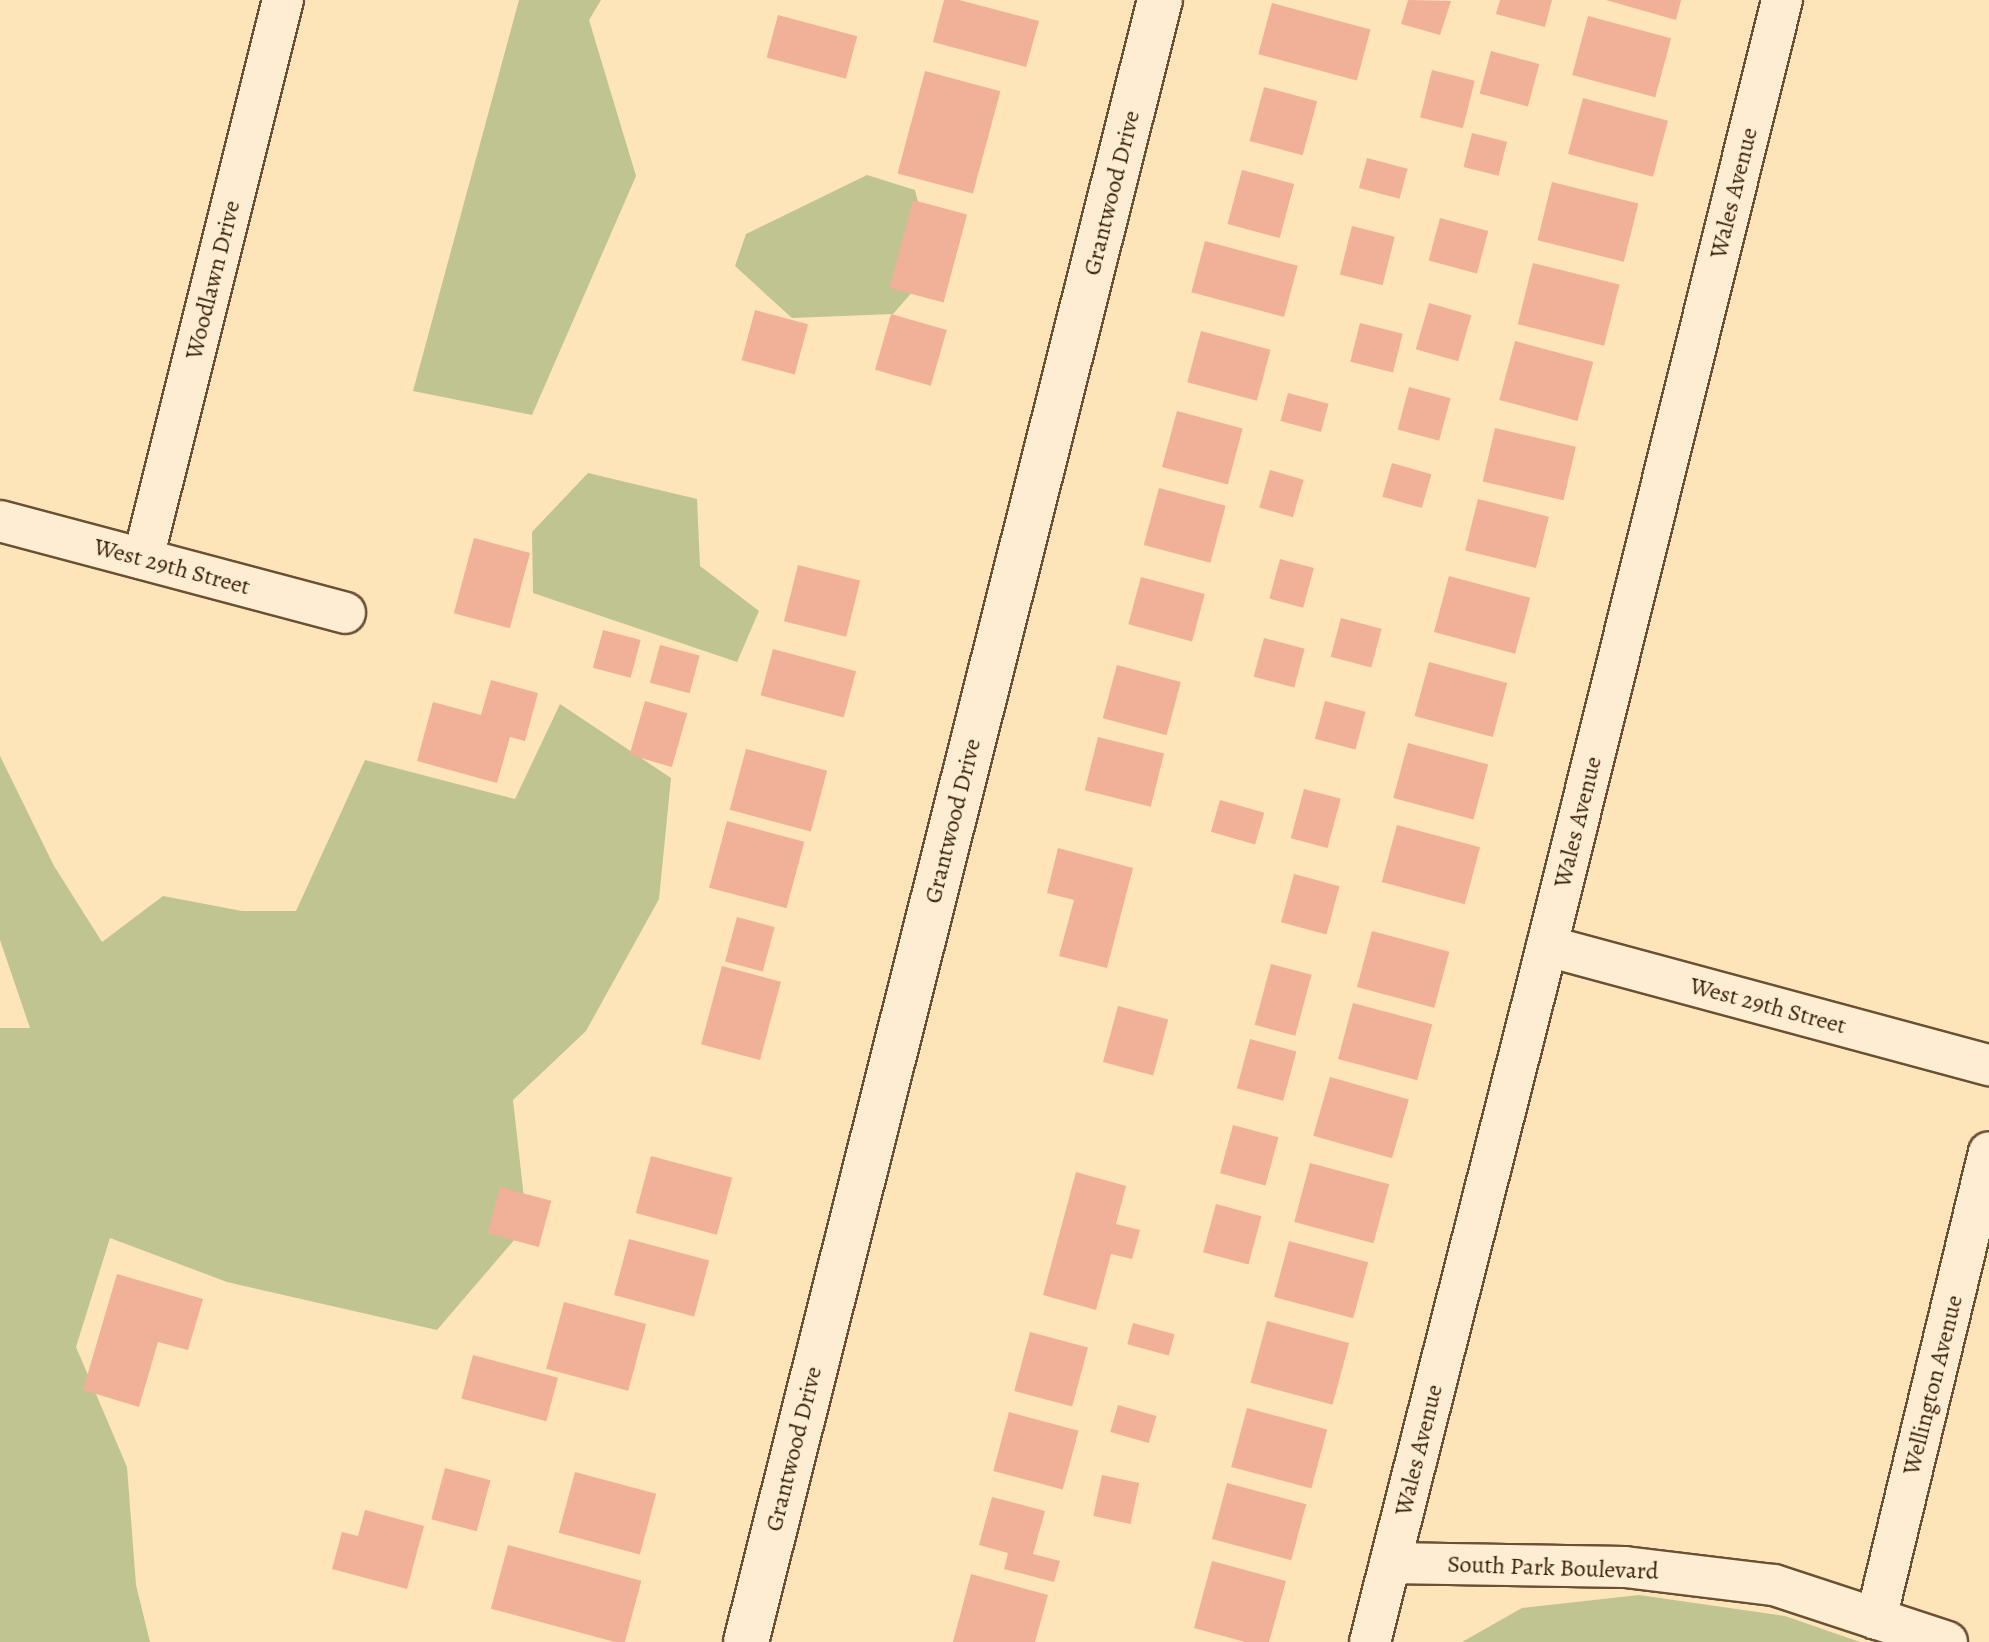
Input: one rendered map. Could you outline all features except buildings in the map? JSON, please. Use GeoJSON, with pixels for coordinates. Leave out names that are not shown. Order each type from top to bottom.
{"type":"FeatureCollection","features":[{"type":"Feature","properties":{"kind":"street","name":"Woodlawn Drive"},"geometry":{"type":"LineString","coordinates":[[143,559],[283,0]]}},
{"type":"Feature","properties":{"kind":"street","name":"Grantwood Drive"},"geometry":{"type":"LineString","coordinates":[[746,1642],[1160,0]]}},
{"type":"Feature","properties":{"kind":"street","name":"Wales Avenue"},"geometry":{"type":"LineString","coordinates":[[1370,1642],[1782,0]]}},
{"type":"Feature","properties":{"kind":"street","name":"West 29th Street"},"geometry":{"type":"LineString","coordinates":[[0,521],[345,613]]}},
{"type":"Feature","properties":{"kind":"street","name":"West 29th Street"},"geometry":{"type":"LineString","coordinates":[[1547,946],[1989,1065]]}},
{"type":"Feature","properties":{"kind":"street","name":"Wellington Avenue"},"geometry":{"type":"LineString","coordinates":[[1876,1619],[1989,1152]]}},
{"type":"Feature","properties":{"kind":"street","name":"South Park Boulevard"},"geometry":{"type":"LineString","coordinates":[[1390,1563],[1625,1567],[1774,1585],[1947,1642]]}},
{"type":"Feature","properties":{"kind":"green space"},"geometry":{"type":"Polygon","coordinates":[[[519,0],[601,0],[589,20],[636,176],[532,415],[413,391],[519,0]]]}},
{"type":"Feature","properties":{"kind":"green space"},"geometry":{"type":"Polygon","coordinates":[[[867,175],[915,190],[934,267],[893,314],[792,318],[735,266],[746,234],[867,175]]]}},
{"type":"Feature","properties":{"kind":"green space"},"geometry":{"type":"Polygon","coordinates":[[[588,473],[697,499],[700,566],[759,611],[737,662],[533,593],[532,532],[588,473]]]}},
{"type":"Feature","properties":{"kind":"green space"},"geometry":{"type":"Polygon","coordinates":[[[560,704],[671,778],[659,899],[586,1031],[513,1100],[527,1225],[437,1330],[227,1282],[110,1238],[76,1347],[127,1467],[136,1585],[150,1642],[0,1642],[0,1028],[30,1028],[0,940],[0,756],[54,866],[102,942],[163,896],[242,911],[296,911],[365,760],[515,799],[560,704]]]}},
{"type":"Feature","properties":{"kind":"green space"},"geometry":{"type":"Polygon","coordinates":[[[1639,1595],[1785,1616],[1860,1642],[1462,1642],[1522,1608],[1639,1595]]]}}]}
